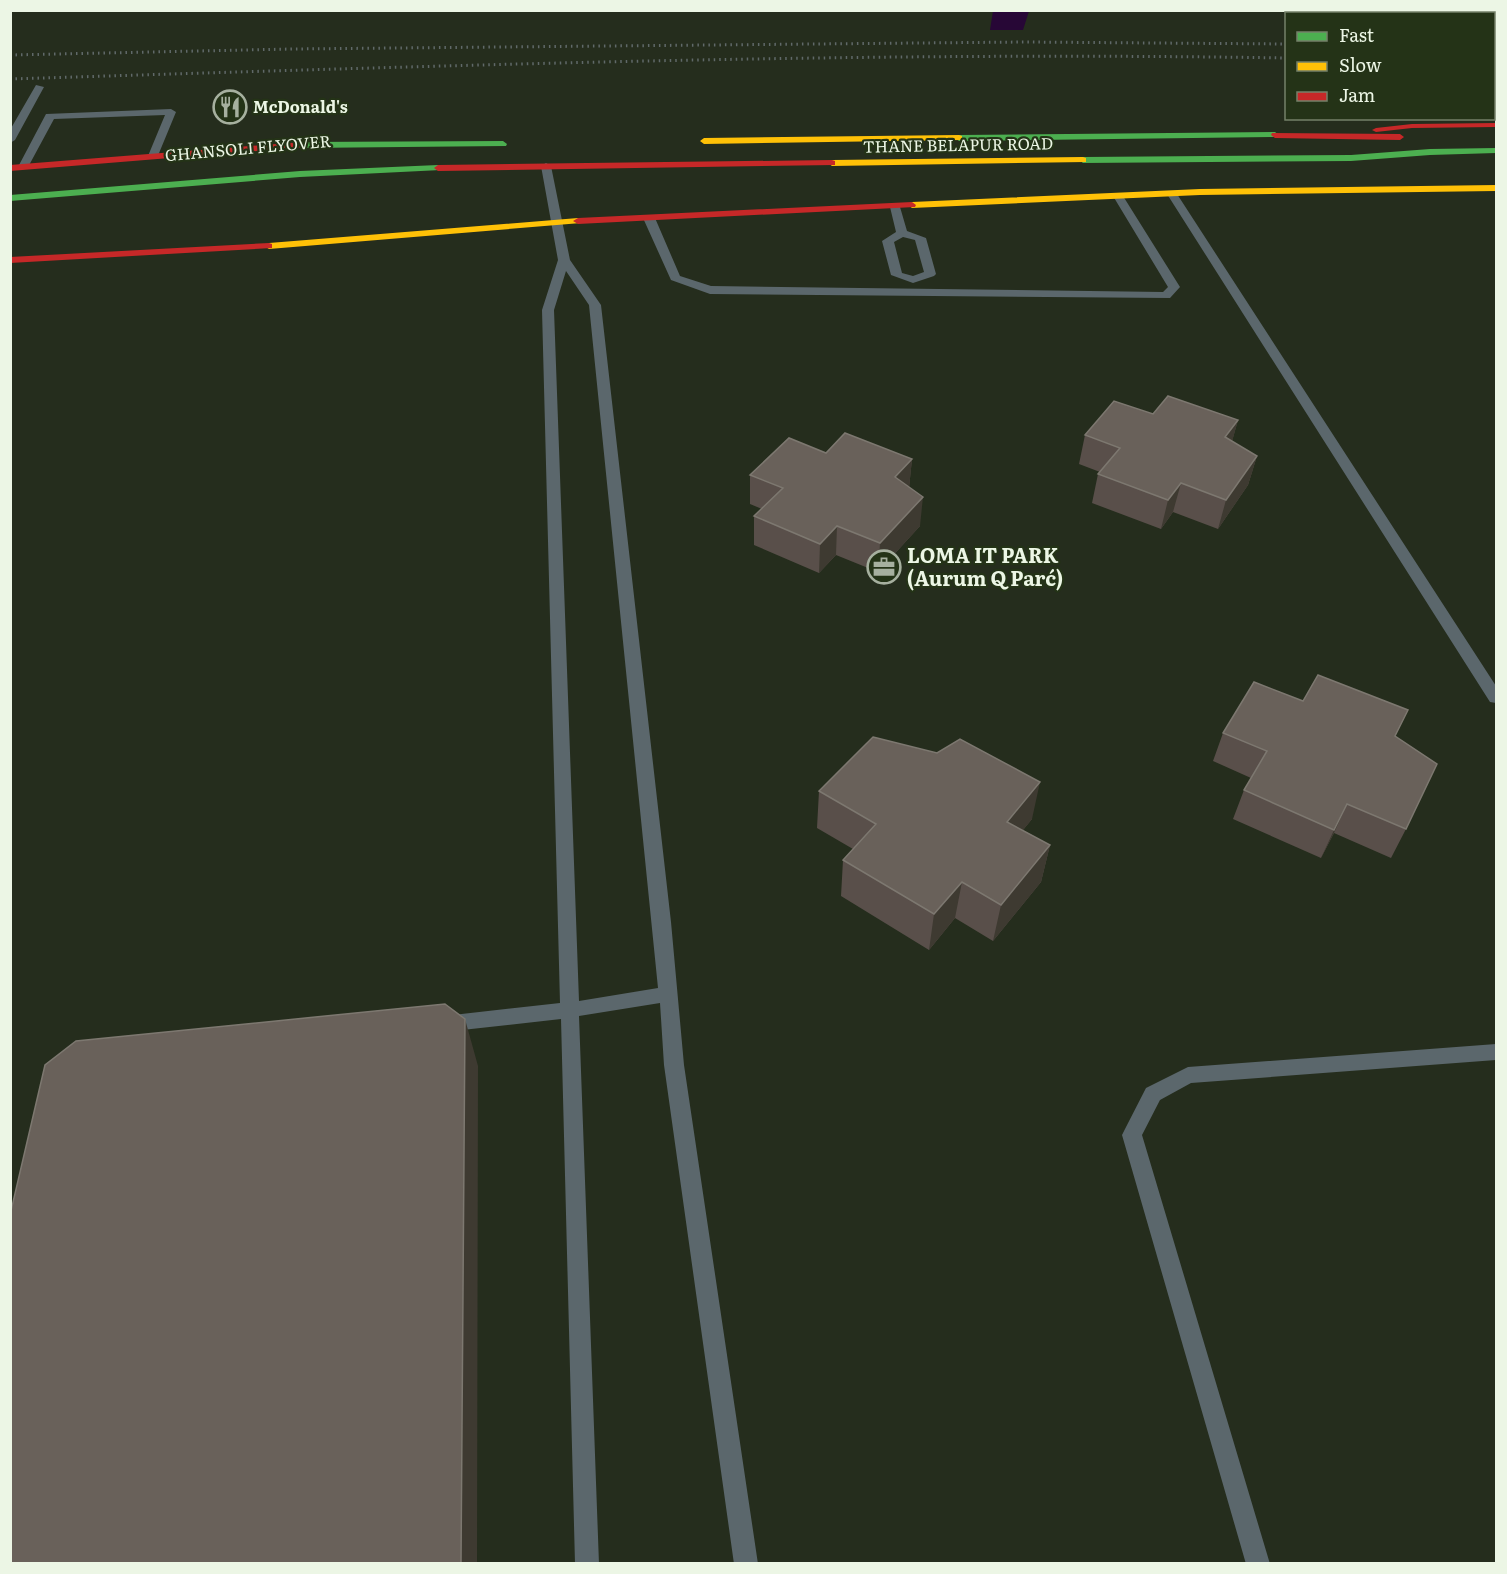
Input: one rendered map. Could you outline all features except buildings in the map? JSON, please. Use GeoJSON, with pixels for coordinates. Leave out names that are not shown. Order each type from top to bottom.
{"type":"FeatureCollection","features":[{"type":"Feature","properties":{"kind":"main road"},"geometry":{"type":"LineString","coordinates":[[1336,134],[1412,126],[1497,125]]}},
{"type":"Feature","properties":{"kind":"main road","name":"THANE BELAPUR ROAD"},"geometry":{"type":"LineString","coordinates":[[690,142],[1336,134],[1421,138],[1497,138]]}},
{"type":"Feature","properties":{"kind":"main road","name":"GHANSOLI FLYOVER"},"geometry":{"type":"LineString","coordinates":[[10,198],[301,167],[488,144]]}},
{"type":"Feature","properties":{"kind":"main road"},"geometry":{"type":"LineString","coordinates":[[17,167],[303,145],[523,144]]}},
{"type":"Feature","properties":{"kind":"main road","name":"THANE BELAPUR ROAD"},"geometry":{"type":"LineString","coordinates":[[486,166],[1351,158],[1430,152],[1497,151]]}},
{"type":"Feature","properties":{"kind":"main road"},"geometry":{"type":"LineString","coordinates":[[1351,158],[1438,164],[1497,164]]}},
{"type":"Feature","properties":{"kind":"main road"},"geometry":{"type":"LineString","coordinates":[[310,188],[486,166]]}},
{"type":"Feature","properties":{"kind":"main road","name":"GHANSOLI FLYOVER"},"geometry":{"type":"LineString","coordinates":[[10,184],[301,167],[486,166]]}},
{"type":"Feature","properties":{"kind":"main road"},"geometry":{"type":"LineString","coordinates":[[10,260],[279,246],[557,222],[1172,194],[1497,188]]}},
{"type":"Feature","properties":{"kind":"lane"},"geometry":{"type":"LineString","coordinates":[[10,140],[39,87]]}},
{"type":"Feature","properties":{"kind":"lane"},"geometry":{"type":"LineString","coordinates":[[17,167],[50,116],[171,112],[153,156]]}},
{"type":"Feature","properties":{"kind":"lane"},"geometry":{"type":"LineString","coordinates":[[546,166],[564,260],[596,305],[674,1065],[746,1563]]}},
{"type":"Feature","properties":{"kind":"lane"},"geometry":{"type":"LineString","coordinates":[[1172,194],[1497,698]]}},
{"type":"Feature","properties":{"kind":"lane"},"geometry":{"type":"LineString","coordinates":[[649,218],[675,278],[710,290],[1166,296],[1172,292],[1174,287],[1118,196]]}},
{"type":"Feature","properties":{"kind":"lane"},"geometry":{"type":"LineString","coordinates":[[895,207],[902,233]]}},
{"type":"Feature","properties":{"kind":"lane"},"geometry":{"type":"LineString","coordinates":[[902,233],[920,238],[930,274],[913,280],[897,275],[888,241],[902,233]]}},
{"type":"Feature","properties":{"kind":"lane"},"geometry":{"type":"LineString","coordinates":[[564,260],[548,310],[587,1563]]}},
{"type":"Feature","properties":{"kind":"lane"},"geometry":{"type":"LineString","coordinates":[[913,280],[914,294]]}},
{"type":"Feature","properties":{"kind":"lane"},"geometry":{"type":"LineString","coordinates":[[428,1026],[569,1010],[668,994]]}},
{"type":"Feature","properties":{"kind":"lane"},"geometry":{"type":"LineString","coordinates":[[1258,1563],[1132,1135],[1153,1094],[1188,1075],[1497,1052]]}},
{"type":"Feature","properties":{"kind":"shaded area"},"geometry":{"type":"Polygon","coordinates":[[[993,10],[1029,11],[1023,30],[990,30],[993,10]]]}},
{"type":"Feature","properties":{"kind":"railway"},"geometry":{"type":"LineString","coordinates":[[10,55],[292,49],[1024,42],[1285,44]]}},
{"type":"Feature","properties":{"kind":"railway"},"geometry":{"type":"LineString","coordinates":[[10,79],[807,58],[1126,56],[1285,58]]}},
{"type":"Feature","properties":{"kind":"traffic: fast"},"geometry":{"type":"LineString","coordinates":[[959,138],[1275,135]]}},
{"type":"Feature","properties":{"kind":"traffic: fast"},"geometry":{"type":"LineString","coordinates":[[302,145],[503,144]]}},
{"type":"Feature","properties":{"kind":"traffic: fast"},"geometry":{"type":"LineString","coordinates":[[1083,160],[1351,158],[1430,152],[1496,151]]}},
{"type":"Feature","properties":{"kind":"traffic: fast"},"geometry":{"type":"LineString","coordinates":[[10,198],[300,174],[438,168]]}},
{"type":"Feature","properties":{"kind":"traffic: slow"},"geometry":{"type":"LineString","coordinates":[[704,141],[959,138]]}},
{"type":"Feature","properties":{"kind":"traffic: slow"},"geometry":{"type":"LineString","coordinates":[[832,163],[1083,160]]}},
{"type":"Feature","properties":{"kind":"traffic: slow"},"geometry":{"type":"LineString","coordinates":[[912,205],[1200,192],[1496,188]]}},
{"type":"Feature","properties":{"kind":"traffic: slow"},"geometry":{"type":"LineString","coordinates":[[269,246],[578,221]]}},
{"type":"Feature","properties":{"kind":"traffic: jam"},"geometry":{"type":"LineString","coordinates":[[1376,130],[1412,126],[1496,125]]}},
{"type":"Feature","properties":{"kind":"traffic: jam"},"geometry":{"type":"LineString","coordinates":[[1275,135],[1400,137]]}},
{"type":"Feature","properties":{"kind":"traffic: jam"},"geometry":{"type":"LineString","coordinates":[[10,168],[302,145]]}},
{"type":"Feature","properties":{"kind":"traffic: jam"},"geometry":{"type":"LineString","coordinates":[[438,168],[832,163]]}},
{"type":"Feature","properties":{"kind":"traffic: jam"},"geometry":{"type":"LineString","coordinates":[[578,221],[912,205]]}},
{"type":"Feature","properties":{"kind":"traffic: jam"},"geometry":{"type":"LineString","coordinates":[[10,260],[269,246]]}},
{"type":"Feature","properties":{"kind":"place","name":"McDonald's"},"geometry":{"type":"Point","coordinates":[230,107]}},
{"type":"Feature","properties":{"kind":"place","name":"LOMA IT PARK (Aurum Q Parć)"},"geometry":{"type":"Point","coordinates":[884,567]}}]}
